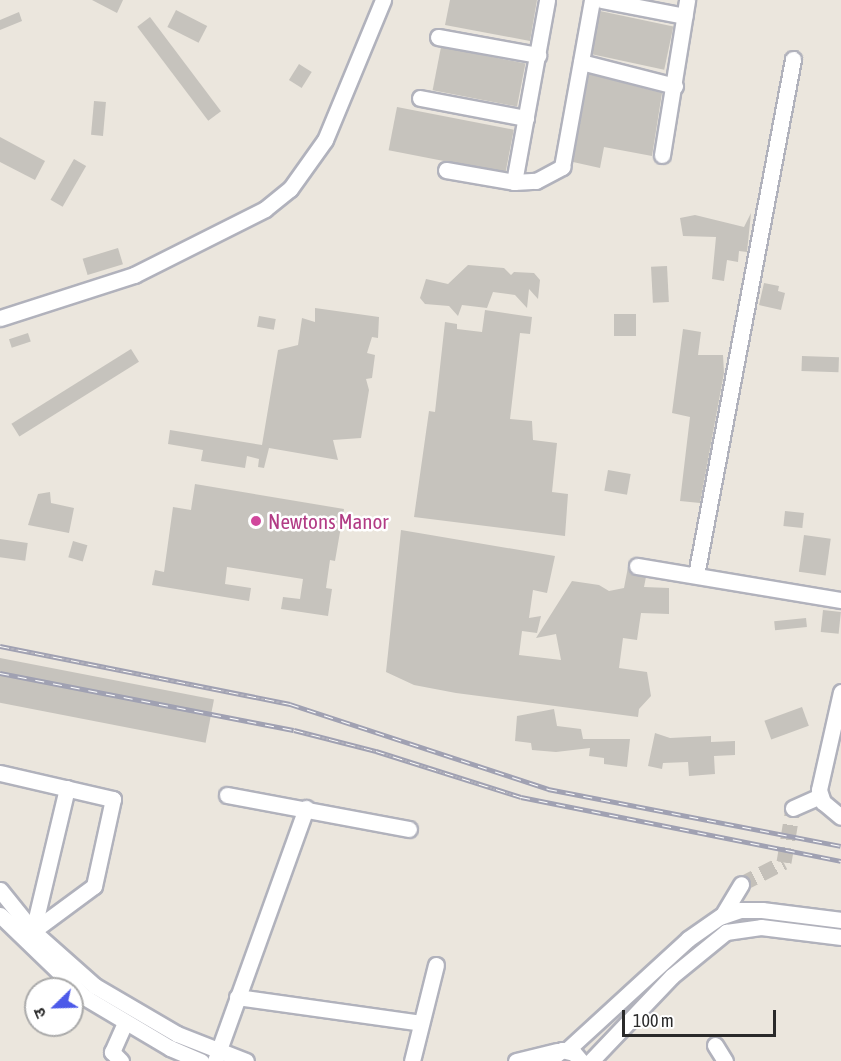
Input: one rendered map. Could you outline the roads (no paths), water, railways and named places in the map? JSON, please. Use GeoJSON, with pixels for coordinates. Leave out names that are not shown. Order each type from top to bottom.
{"type":"FeatureCollection","features":[{"type":"Feature","properties":{"kind":"street"},"geometry":{"type":"LineString","coordinates":[[0,318],[134,275],[265,209],[290,189],[325,140],[383,0]]}},
{"type":"Feature","properties":{"kind":"street"},"geometry":{"type":"LineString","coordinates":[[514,182],[547,0]]}},
{"type":"Feature","properties":{"kind":"street"},"geometry":{"type":"LineString","coordinates":[[446,170],[514,182],[536,181],[562,167],[592,0]]}},
{"type":"Feature","properties":{"kind":"street"},"geometry":{"type":"LineString","coordinates":[[602,0],[684,16]]}},
{"type":"Feature","properties":{"kind":"street"},"geometry":{"type":"LineString","coordinates":[[662,155],[675,86],[687,0]]}},
{"type":"Feature","properties":{"kind":"street"},"geometry":{"type":"LineString","coordinates":[[438,37],[538,55]]}},
{"type":"Feature","properties":{"kind":"street"},"geometry":{"type":"LineString","coordinates":[[696,575],[793,59]]}},
{"type":"Feature","properties":{"kind":"street"},"geometry":{"type":"LineString","coordinates":[[581,62],[675,86]]}},
{"type":"Feature","properties":{"kind":"street"},"geometry":{"type":"LineString","coordinates":[[420,98],[526,118]]}},
{"type":"Feature","properties":{"kind":"street"},"geometry":{"type":"LineString","coordinates":[[637,566],[841,600]]}},
{"type":"Feature","properties":{"kind":"street"},"geometry":{"type":"LineString","coordinates":[[820,796],[841,692]]}},
{"type":"Feature","properties":{"kind":"street"},"geometry":{"type":"LineString","coordinates":[[0,773],[113,799],[94,886],[33,931]]}},
{"type":"Feature","properties":{"kind":"street"},"geometry":{"type":"LineString","coordinates":[[33,931],[67,788]]}},
{"type":"Feature","properties":{"kind":"street"},"geometry":{"type":"LineString","coordinates":[[227,795],[409,829]]}},
{"type":"Feature","properties":{"kind":"street"},"geometry":{"type":"LineString","coordinates":[[793,808],[820,796]]}},
{"type":"Feature","properties":{"kind":"street"},"geometry":{"type":"LineString","coordinates":[[820,796],[841,817]]}},
{"type":"Feature","properties":{"kind":"street"},"geometry":{"type":"LineString","coordinates":[[217,1056],[306,808]]}},
{"type":"Feature","properties":{"kind":"street"},"geometry":{"type":"LineString","coordinates":[[722,916],[741,884]]}},
{"type":"Feature","properties":{"kind":"street"},"geometry":{"type":"LineString","coordinates":[[0,890],[33,931],[64,960],[125,1005],[217,1056],[246,1061]]}},
{"type":"Feature","properties":{"kind":"street"},"geometry":{"type":"LineString","coordinates":[[558,1054],[705,924],[722,916],[762,910],[841,920]]}},
{"type":"Feature","properties":{"kind":"street"},"geometry":{"type":"LineString","coordinates":[[0,915],[70,985],[125,1023],[201,1061]]}},
{"type":"Feature","properties":{"kind":"street"},"geometry":{"type":"LineString","coordinates":[[591,1061],[672,976],[726,932],[761,927],[841,937]]}},
{"type":"Feature","properties":{"kind":"street"},"geometry":{"type":"LineString","coordinates":[[412,1061],[436,965]]}},
{"type":"Feature","properties":{"kind":"street"},"geometry":{"type":"LineString","coordinates":[[237,997],[421,1023]]}},
{"type":"Feature","properties":{"kind":"street"},"geometry":{"type":"LineString","coordinates":[[121,1061],[112,1052],[125,1023]]}},
{"type":"Feature","properties":{"kind":"street"},"geometry":{"type":"LineString","coordinates":[[715,1045],[725,1061]]}},
{"type":"Feature","properties":{"kind":"street"},"geometry":{"type":"LineString","coordinates":[[516,1061],[558,1054],[581,1061]]}},
{"type":"Feature","properties":{"kind":"tunnel"},"geometry":{"type":"LineString","coordinates":[[741,884],[784,862],[793,808]]}},
{"type":"Feature","properties":{"kind":"railway"},"geometry":{"type":"LineString","coordinates":[[0,646],[290,704],[548,789],[841,846]]}},
{"type":"Feature","properties":{"kind":"railway"},"geometry":{"type":"LineString","coordinates":[[0,673],[294,730],[376,751],[521,797],[841,861]]}},
{"type":"Feature","properties":{"kind":"place","name":"Newtons Manor"},"geometry":{"type":"Point","coordinates":[256,521]}}]}
